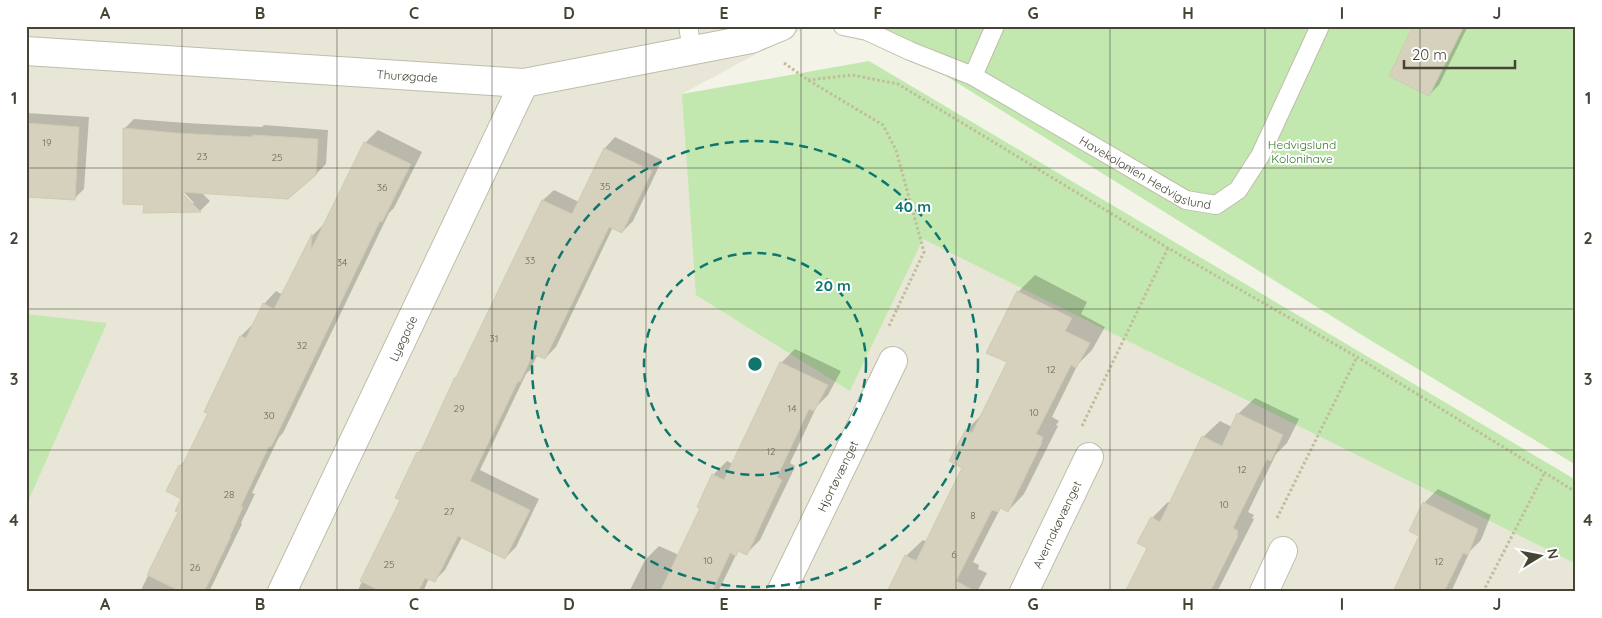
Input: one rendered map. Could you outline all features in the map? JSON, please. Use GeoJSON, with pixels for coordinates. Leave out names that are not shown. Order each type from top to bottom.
{"type":"FeatureCollection","features":[{"type":"Feature","properties":{"kind":"street","name":"Thurøgade"},"geometry":{"type":"LineString","coordinates":[[26,50],[524,84],[690,38],[751,39],[782,26]]}},
{"type":"Feature","properties":{"kind":"street","name":"Lyøgade"},"geometry":{"type":"LineString","coordinates":[[282,592],[524,84]]}},
{"type":"Feature","properties":{"kind":"street","name":"Hjortøvænget"},"geometry":{"type":"LineString","coordinates":[[781,592],[893,360]]}},
{"type":"Feature","properties":{"kind":"street","name":"Avernakøvænget"},"geometry":{"type":"LineString","coordinates":[[1024,592],[1089,457]]}},
{"type":"Feature","properties":{"kind":"street"},"geometry":{"type":"LineString","coordinates":[[1264,592],[1283,551]]}},
{"type":"Feature","properties":{"kind":"lane","name":"Havekolonien Hedvigslund"},"geometry":{"type":"LineString","coordinates":[[843,26],[867,30],[910,51],[972,76],[1186,200],[1216,205],[1238,190],[1260,156],[1320,26]]}},
{"type":"Feature","properties":{"kind":"lane"},"geometry":{"type":"LineString","coordinates":[[972,76],[995,26]]}},
{"type":"Feature","properties":{"kind":"path"},"geometry":{"type":"LineString","coordinates":[[751,39],[808,80],[884,125],[896,150],[924,252],[882,341],[893,360]]}},
{"type":"Feature","properties":{"kind":"path"},"geometry":{"type":"LineString","coordinates":[[808,80],[852,75],[898,84],[1168,248],[1357,358],[1576,492]]}},
{"type":"Feature","properties":{"kind":"path"},"geometry":{"type":"LineString","coordinates":[[1089,457],[1072,446],[1168,248]]}},
{"type":"Feature","properties":{"kind":"path"},"geometry":{"type":"LineString","coordinates":[[1283,551],[1266,540],[1357,358]]}},
{"type":"Feature","properties":{"kind":"path"},"geometry":{"type":"LineString","coordinates":[[1484,592],[1544,474]]}},
{"type":"Feature","properties":{"kind":"shaded area"},"geometry":{"type":"Polygon","coordinates":[[[26,26],[808,26],[682,94],[850,391],[923,238],[1576,564],[1576,592],[26,592],[26,26]]]}},
{"type":"Feature","properties":{"kind":"green space","name":"Hedvigslund Kolonihave"},"geometry":{"type":"Polygon","coordinates":[[[866,26],[1576,26],[1576,465],[1357,332],[866,26]]]}},
{"type":"Feature","properties":{"kind":"green space"},"geometry":{"type":"Polygon","coordinates":[[[869,61],[1576,480],[1576,564],[923,239],[850,391],[696,295],[682,94],[869,61]]]}},
{"type":"Feature","properties":{"kind":"green space"},"geometry":{"type":"Polygon","coordinates":[[[26,314],[107,323],[26,506],[26,314]]]}},
{"type":"Feature","properties":{"kind":"building"},"geometry":{"type":"Polygon","coordinates":[[[1413,26],[1464,26],[1429,96],[1389,76],[1413,26]]]}},
{"type":"Feature","properties":{"kind":"building"},"geometry":{"type":"Polygon","coordinates":[[[26,123],[79,127],[75,200],[26,197],[26,123]]]}},
{"type":"Feature","properties":{"kind":"building"},"geometry":{"type":"Polygon","coordinates":[[[123,128],[175,133],[318,139],[316,175],[288,199],[181,192],[201,212],[143,213],[144,205],[123,204],[123,128]]]}},
{"type":"Feature","properties":{"kind":"building"},"geometry":{"type":"Polygon","coordinates":[[[364,142],[411,164],[382,222],[380,221],[271,447],[269,446],[241,506],[243,507],[231,536],[204,592],[182,592],[147,575],[178,512],[175,511],[181,499],[166,491],[179,465],[182,466],[208,413],[204,412],[240,336],[246,338],[263,303],[274,309],[312,234],[311,250],[364,142]]]}},
{"type":"Feature","properties":{"kind":"building"},"geometry":{"type":"Polygon","coordinates":[[[604,148],[652,171],[622,233],[609,227],[545,359],[533,354],[470,481],[530,510],[505,559],[458,536],[435,582],[425,578],[418,592],[382,592],[360,581],[400,500],[395,498],[417,452],[420,453],[542,200],[572,214],[604,148]]]}},
{"type":"Feature","properties":{"kind":"building"},"geometry":{"type":"Polygon","coordinates":[[[1017,291],[1072,318],[1065,331],[1090,343],[1076,368],[1071,365],[1036,434],[1043,437],[1042,442],[1008,512],[1000,508],[998,512],[992,510],[956,581],[976,592],[887,592],[905,555],[916,561],[962,468],[949,461],[966,429],[972,433],[1007,362],[986,353],[1017,291]]]}},
{"type":"Feature","properties":{"kind":"building"},"geometry":{"type":"Polygon","coordinates":[[[780,362],[828,385],[814,411],[809,409],[777,477],[782,480],[747,555],[738,551],[736,556],[730,553],[712,592],[660,592],[700,508],[697,507],[712,474],[724,480],[780,362]]]}},
{"type":"Feature","properties":{"kind":"building"},"geometry":{"type":"Polygon","coordinates":[[[1237,413],[1283,435],[1271,461],[1267,459],[1233,528],[1238,531],[1238,536],[1210,592],[1125,592],[1147,548],[1137,543],[1151,517],[1160,522],[1202,436],[1222,446],[1237,413]]]}},
{"type":"Feature","properties":{"kind":"building"},"geometry":{"type":"Polygon","coordinates":[[[1423,502],[1478,529],[1468,555],[1463,553],[1444,592],[1393,592],[1419,536],[1409,531],[1423,502]]]}}]}
